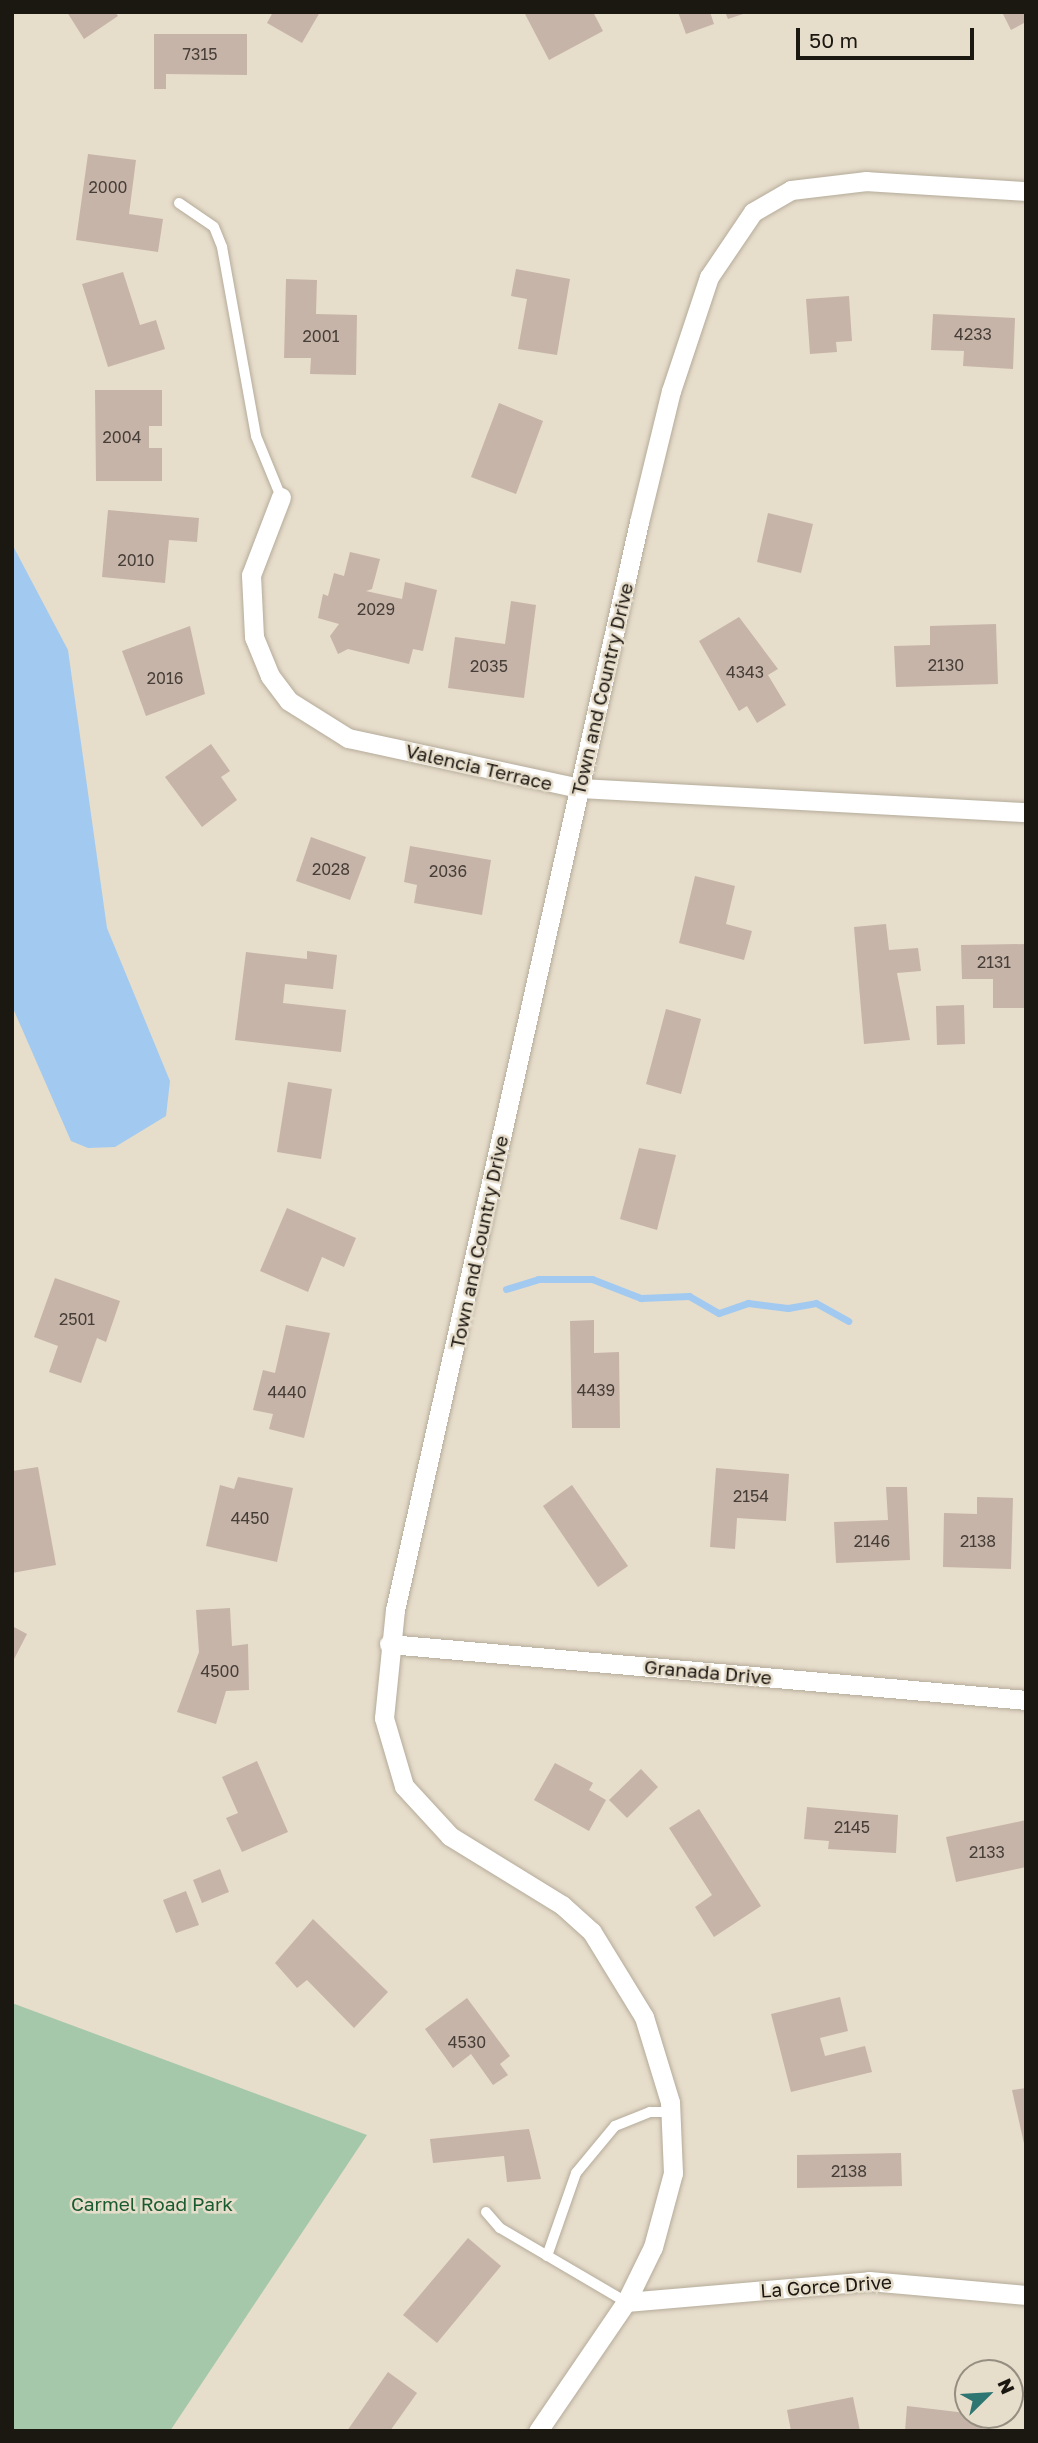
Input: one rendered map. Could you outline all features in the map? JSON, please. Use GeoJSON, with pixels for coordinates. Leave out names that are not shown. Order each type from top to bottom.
{"type":"FeatureCollection","features":[{"type":"Feature","properties":{"kind":"street","name":"Town and Country Drive"},"geometry":{"type":"LineString","coordinates":[[538,2431],[626,2302],[668,2199],[671,2112],[645,2017],[592,1932],[562,1905],[450,1836],[404,1786],[384,1718],[389,1644],[671,391],[709,277],[734,233],[765,204],[820,183],[1026,191]]}},
{"type":"Feature","properties":{"kind":"street","name":"Valencia Terrace"},"geometry":{"type":"LineString","coordinates":[[281,498],[254,562],[249,607],[263,663],[289,701],[348,738],[580,788],[1026,812]]}},
{"type":"Feature","properties":{"kind":"street","name":"Granada Drive"},"geometry":{"type":"LineString","coordinates":[[389,1644],[1026,1700]]}},
{"type":"Feature","properties":{"kind":"street","name":"La Gorce Drive"},"geometry":{"type":"LineString","coordinates":[[626,2302],[869,2281],[1026,2295]]}},
{"type":"Feature","properties":{"kind":"lane"},"geometry":{"type":"LineString","coordinates":[[179,203],[214,227],[222,247],[257,436],[281,498]]}},
{"type":"Feature","properties":{"kind":"lane"},"geometry":{"type":"LineString","coordinates":[[547,2256],[576,2173],[615,2126],[650,2112],[671,2112]]}},
{"type":"Feature","properties":{"kind":"lane"},"geometry":{"type":"LineString","coordinates":[[486,2212],[547,2256],[626,2302]]}},
{"type":"Feature","properties":{"kind":"green space","name":"Carmel Road Park"},"geometry":{"type":"Polygon","coordinates":[[[12,2003],[367,2135],[170,2431],[12,2431],[12,2003]]]}},
{"type":"Feature","properties":{"kind":"water"},"geometry":{"type":"Polygon","coordinates":[[[12,544],[68,650],[107,928],[170,1081],[166,1116],[115,1147],[88,1148],[71,1141],[12,1006],[12,544]]]}},
{"type":"Feature","properties":{"kind":"building"},"geometry":{"type":"Polygon","coordinates":[[[67,12],[115,12],[118,16],[84,39],[67,12]]]}},
{"type":"Feature","properties":{"kind":"building"},"geometry":{"type":"Polygon","coordinates":[[[273,12],[320,12],[302,43],[267,23],[273,12]]]}},
{"type":"Feature","properties":{"kind":"building"},"geometry":{"type":"Polygon","coordinates":[[[524,12],[593,12],[603,31],[549,60],[524,12]]]}},
{"type":"Feature","properties":{"kind":"building"},"geometry":{"type":"Polygon","coordinates":[[[678,12],[710,12],[714,24],[686,34],[678,12]]]}},
{"type":"Feature","properties":{"kind":"building"},"geometry":{"type":"Polygon","coordinates":[[[725,12],[746,12],[746,13],[728,19],[725,12]]]}},
{"type":"Feature","properties":{"kind":"building"},"geometry":{"type":"Polygon","coordinates":[[[1002,12],[1026,12],[1026,22],[1011,30],[1002,12]]]}},
{"type":"Feature","properties":{"kind":"building"},"geometry":{"type":"Polygon","coordinates":[[[154,34],[247,34],[247,75],[166,74],[166,89],[154,89],[154,34]]]}},
{"type":"Feature","properties":{"kind":"building"},"geometry":{"type":"Polygon","coordinates":[[[88,154],[136,160],[129,214],[163,219],[158,252],[76,240],[88,154]]]}},
{"type":"Feature","properties":{"kind":"building"},"geometry":{"type":"Polygon","coordinates":[[[516,269],[570,279],[557,355],[518,349],[527,299],[511,296],[516,269]]]}},
{"type":"Feature","properties":{"kind":"building"},"geometry":{"type":"Polygon","coordinates":[[[123,272],[140,325],[156,320],[165,349],[108,367],[82,284],[123,272]]]}},
{"type":"Feature","properties":{"kind":"building"},"geometry":{"type":"Polygon","coordinates":[[[286,279],[317,280],[316,314],[357,315],[356,375],[310,374],[311,358],[284,358],[286,279]]]}},
{"type":"Feature","properties":{"kind":"building"},"geometry":{"type":"Polygon","coordinates":[[[849,296],[852,341],[836,342],[837,352],[810,354],[806,299],[849,296]]]}},
{"type":"Feature","properties":{"kind":"building"},"geometry":{"type":"Polygon","coordinates":[[[933,314],[1015,318],[1013,369],[963,366],[964,351],[931,350],[933,314]]]}},
{"type":"Feature","properties":{"kind":"building"},"geometry":{"type":"Polygon","coordinates":[[[95,390],[162,390],[162,426],[149,426],[149,448],[162,448],[162,481],[96,481],[95,390]]]}},
{"type":"Feature","properties":{"kind":"building"},"geometry":{"type":"Polygon","coordinates":[[[499,403],[543,421],[516,494],[471,477],[499,403]]]}},
{"type":"Feature","properties":{"kind":"building"},"geometry":{"type":"Polygon","coordinates":[[[108,510],[199,518],[197,542],[169,540],[165,583],[102,577],[108,510]]]}},
{"type":"Feature","properties":{"kind":"building"},"geometry":{"type":"Polygon","coordinates":[[[768,513],[813,524],[801,573],[757,562],[768,513]]]}},
{"type":"Feature","properties":{"kind":"building"},"geometry":{"type":"Polygon","coordinates":[[[350,552],[380,559],[372,589],[366,591],[402,599],[405,582],[437,590],[423,651],[413,649],[409,664],[348,649],[338,654],[330,636],[339,624],[318,618],[323,594],[328,596],[334,573],[344,576],[350,552]]]}},
{"type":"Feature","properties":{"kind":"building"},"geometry":{"type":"Polygon","coordinates":[[[511,601],[536,605],[524,698],[448,688],[455,637],[505,644],[511,601]]]}},
{"type":"Feature","properties":{"kind":"building"},"geometry":{"type":"Polygon","coordinates":[[[739,617],[778,669],[768,675],[786,705],[757,723],[747,706],[739,711],[699,641],[739,617]]]}},
{"type":"Feature","properties":{"kind":"building"},"geometry":{"type":"Polygon","coordinates":[[[996,624],[998,684],[896,687],[894,646],[930,645],[930,626],[996,624]]]}},
{"type":"Feature","properties":{"kind":"building"},"geometry":{"type":"Polygon","coordinates":[[[190,626],[205,694],[146,716],[122,651],[190,626]]]}},
{"type":"Feature","properties":{"kind":"building"},"geometry":{"type":"Polygon","coordinates":[[[211,744],[230,771],[221,777],[237,800],[202,827],[165,777],[211,744]]]}},
{"type":"Feature","properties":{"kind":"building"},"geometry":{"type":"Polygon","coordinates":[[[311,837],[366,857],[350,900],[296,881],[311,837]]]}},
{"type":"Feature","properties":{"kind":"building"},"geometry":{"type":"Polygon","coordinates":[[[410,846],[491,860],[482,915],[414,903],[417,885],[404,882],[410,846]]]}},
{"type":"Feature","properties":{"kind":"building"},"geometry":{"type":"Polygon","coordinates":[[[695,876],[735,886],[726,924],[752,931],[744,960],[679,943],[695,876]]]}},
{"type":"Feature","properties":{"kind":"building"},"geometry":{"type":"Polygon","coordinates":[[[886,924],[889,950],[918,948],[921,971],[897,973],[910,1040],[864,1044],[854,927],[886,924]]]}},
{"type":"Feature","properties":{"kind":"building"},"geometry":{"type":"Polygon","coordinates":[[[1026,944],[1026,1008],[993,1008],[993,979],[962,979],[961,945],[1026,944]]]}},
{"type":"Feature","properties":{"kind":"building"},"geometry":{"type":"Polygon","coordinates":[[[307,951],[337,955],[333,989],[285,984],[283,1003],[346,1010],[341,1052],[235,1040],[246,952],[307,959],[307,951]]]}},
{"type":"Feature","properties":{"kind":"building"},"geometry":{"type":"Polygon","coordinates":[[[964,1005],[965,1044],[937,1045],[936,1006],[964,1005]]]}},
{"type":"Feature","properties":{"kind":"building"},"geometry":{"type":"Polygon","coordinates":[[[666,1009],[701,1019],[681,1094],[646,1084],[666,1009]]]}},
{"type":"Feature","properties":{"kind":"building"},"geometry":{"type":"Polygon","coordinates":[[[288,1082],[332,1089],[321,1159],[277,1152],[288,1082]]]}},
{"type":"Feature","properties":{"kind":"building"},"geometry":{"type":"Polygon","coordinates":[[[639,1148],[676,1155],[657,1230],[620,1219],[639,1148]]]}},
{"type":"Feature","properties":{"kind":"building"},"geometry":{"type":"Polygon","coordinates":[[[287,1208],[356,1238],[344,1267],[322,1257],[308,1292],[260,1271],[287,1208]]]}},
{"type":"Feature","properties":{"kind":"building"},"geometry":{"type":"Polygon","coordinates":[[[55,1278],[120,1301],[106,1342],[97,1338],[81,1383],[49,1372],[58,1346],[34,1337],[55,1278]]]}},
{"type":"Feature","properties":{"kind":"building"},"geometry":{"type":"Polygon","coordinates":[[[594,1320],[594,1353],[619,1352],[620,1428],[572,1428],[570,1321],[594,1320]]]}},
{"type":"Feature","properties":{"kind":"building"},"geometry":{"type":"Polygon","coordinates":[[[286,1325],[330,1333],[304,1438],[269,1429],[273,1414],[253,1410],[263,1370],[275,1373],[286,1325]]]}},
{"type":"Feature","properties":{"kind":"building"},"geometry":{"type":"Polygon","coordinates":[[[38,1467],[56,1565],[12,1573],[12,1471],[38,1467]]]}},
{"type":"Feature","properties":{"kind":"building"},"geometry":{"type":"Polygon","coordinates":[[[716,1468],[789,1474],[786,1521],[737,1518],[735,1549],[710,1547],[716,1468]]]}},
{"type":"Feature","properties":{"kind":"building"},"geometry":{"type":"Polygon","coordinates":[[[238,1477],[293,1488],[277,1562],[206,1546],[220,1485],[234,1489],[238,1477]]]}},
{"type":"Feature","properties":{"kind":"building"},"geometry":{"type":"Polygon","coordinates":[[[572,1485],[628,1566],[598,1587],[543,1506],[572,1485]]]}},
{"type":"Feature","properties":{"kind":"building"},"geometry":{"type":"Polygon","coordinates":[[[886,1487],[907,1487],[910,1560],[836,1563],[834,1522],[888,1520],[886,1487]]]}},
{"type":"Feature","properties":{"kind":"building"},"geometry":{"type":"Polygon","coordinates":[[[977,1497],[1013,1498],[1011,1569],[943,1567],[944,1513],[977,1514],[977,1497]]]}},
{"type":"Feature","properties":{"kind":"building"},"geometry":{"type":"Polygon","coordinates":[[[230,1608],[232,1646],[248,1644],[249,1690],[226,1691],[216,1724],[177,1712],[199,1652],[196,1610],[230,1608]]]}},
{"type":"Feature","properties":{"kind":"building"},"geometry":{"type":"Polygon","coordinates":[[[12,1626],[27,1634],[12,1663],[12,1626]]]}},
{"type":"Feature","properties":{"kind":"building"},"geometry":{"type":"Polygon","coordinates":[[[257,1761],[288,1832],[242,1852],[226,1818],[238,1813],[222,1777],[257,1761]]]}},
{"type":"Feature","properties":{"kind":"building"},"geometry":{"type":"Polygon","coordinates":[[[555,1763],[593,1783],[589,1790],[606,1800],[589,1831],[534,1800],[555,1763]]]}},
{"type":"Feature","properties":{"kind":"building"},"geometry":{"type":"Polygon","coordinates":[[[641,1769],[658,1787],[627,1818],[609,1800],[641,1769]]]}},
{"type":"Feature","properties":{"kind":"building"},"geometry":{"type":"Polygon","coordinates":[[[807,1807],[898,1815],[896,1853],[828,1849],[829,1841],[804,1839],[807,1807]]]}},
{"type":"Feature","properties":{"kind":"building"},"geometry":{"type":"Polygon","coordinates":[[[699,1809],[761,1906],[714,1937],[695,1907],[712,1895],[669,1828],[699,1809]]]}},
{"type":"Feature","properties":{"kind":"building"},"geometry":{"type":"Polygon","coordinates":[[[1026,1820],[1026,1867],[956,1882],[946,1837],[1026,1820]]]}},
{"type":"Feature","properties":{"kind":"building"},"geometry":{"type":"Polygon","coordinates":[[[220,1869],[229,1892],[202,1903],[193,1880],[220,1869]]]}},
{"type":"Feature","properties":{"kind":"building"},"geometry":{"type":"Polygon","coordinates":[[[186,1891],[199,1925],[176,1933],[163,1900],[186,1891]]]}},
{"type":"Feature","properties":{"kind":"building"},"geometry":{"type":"Polygon","coordinates":[[[313,1919],[388,1992],[354,2028],[307,1980],[297,1988],[275,1963],[313,1919]]]}},
{"type":"Feature","properties":{"kind":"building"},"geometry":{"type":"Polygon","coordinates":[[[840,1997],[848,2031],[820,2038],[825,2056],[865,2046],[872,2072],[791,2092],[771,2014],[840,1997]]]}},
{"type":"Feature","properties":{"kind":"building"},"geometry":{"type":"Polygon","coordinates":[[[467,1998],[510,2056],[500,2064],[508,2075],[493,2085],[471,2054],[453,2068],[425,2029],[467,1998]]]}},
{"type":"Feature","properties":{"kind":"building"},"geometry":{"type":"Polygon","coordinates":[[[1026,2088],[1026,2147],[1025,2148],[1012,2090],[1026,2088]]]}},
{"type":"Feature","properties":{"kind":"building"},"geometry":{"type":"Polygon","coordinates":[[[529,2129],[541,2179],[507,2182],[504,2156],[433,2163],[430,2139],[529,2129]]]}},
{"type":"Feature","properties":{"kind":"building"},"geometry":{"type":"Polygon","coordinates":[[[901,2153],[902,2186],[797,2188],[797,2155],[901,2153]]]}},
{"type":"Feature","properties":{"kind":"building"},"geometry":{"type":"Polygon","coordinates":[[[468,2238],[501,2266],[437,2343],[403,2315],[468,2238]]]}},
{"type":"Feature","properties":{"kind":"building"},"geometry":{"type":"Polygon","coordinates":[[[388,2372],[417,2393],[390,2431],[347,2431],[388,2372]]]}},
{"type":"Feature","properties":{"kind":"building"},"geometry":{"type":"Polygon","coordinates":[[[853,2397],[860,2431],[791,2431],[787,2410],[853,2397]]]}},
{"type":"Feature","properties":{"kind":"building"},"geometry":{"type":"Polygon","coordinates":[[[907,2406],[954,2412],[954,2429],[982,2429],[982,2431],[905,2431],[907,2406]]]}},
{"type":"Feature","properties":{"kind":"waterway"},"geometry":{"type":"LineString","coordinates":[[506,1289],[538,1279],[592,1279],[641,1298],[689,1296],[719,1313],[748,1303],[788,1308],[816,1303],[848,1321]]}}]}
